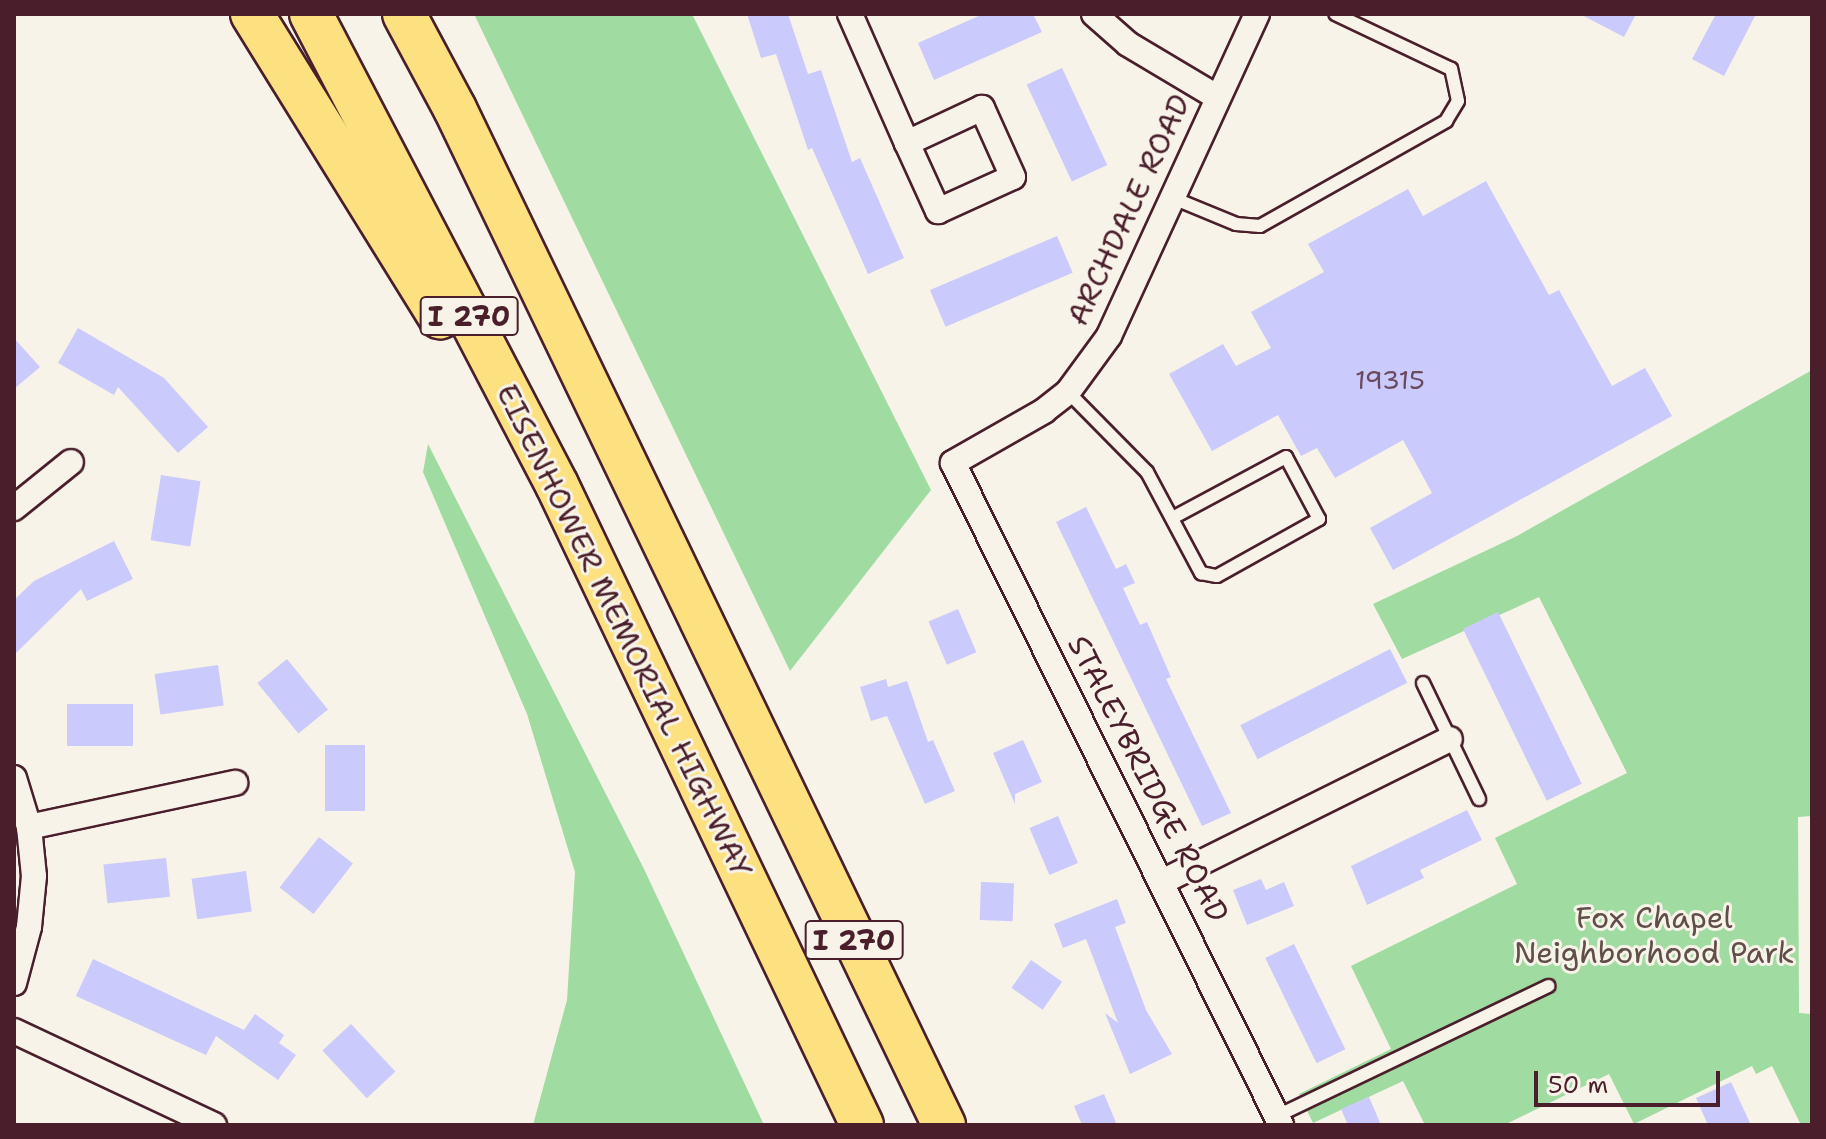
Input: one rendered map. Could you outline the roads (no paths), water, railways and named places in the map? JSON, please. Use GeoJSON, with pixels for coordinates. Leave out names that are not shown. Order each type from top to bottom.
{"type":"FeatureCollection","features":[{"type":"Feature","properties":{"kind":"highway"},"geometry":{"type":"LineString","coordinates":[[252,14],[349,164],[620,621]]}},
{"type":"Feature","properties":{"kind":"highway","name":"EISENHOWER MEMORIAL HIGHWAY"},"geometry":{"type":"LineString","coordinates":[[311,14],[557,485],[862,1125]]}},
{"type":"Feature","properties":{"kind":"highway","name":"I 270"},"geometry":{"type":"LineString","coordinates":[[404,14],[504,210],[944,1125]]}},
{"type":"Feature","properties":{"kind":"highway"},"geometry":{"type":"LineString","coordinates":[[429,14],[504,210]]}},
{"type":"Feature","properties":{"kind":"street"},"geometry":{"type":"LineString","coordinates":[[850,14],[907,143],[938,211],[1013,177],[982,108],[907,143]]}},
{"type":"Feature","properties":{"kind":"street"},"geometry":{"type":"LineString","coordinates":[[1094,14],[1128,44],[1217,97]]}},
{"type":"Feature","properties":{"kind":"street","name":"ARCHDALE ROAD"},"geometry":{"type":"LineString","coordinates":[[953,463],[1044,411],[1068,392],[1109,336],[1257,14]]}},
{"type":"Feature","properties":{"kind":"street"},"geometry":{"type":"LineString","coordinates":[[14,508],[71,462]]}},
{"type":"Feature","properties":{"kind":"street","name":"STALEYBRIDGE ROAD"},"geometry":{"type":"LineString","coordinates":[[953,463],[1164,881],[1279,1120]]}},
{"type":"Feature","properties":{"kind":"street"},"geometry":{"type":"LineString","coordinates":[[1164,881],[1450,739]]}},
{"type":"Feature","properties":{"kind":"street"},"geometry":{"type":"LineString","coordinates":[[14,778],[29,827],[34,876],[29,927],[14,983]]}},
{"type":"Feature","properties":{"kind":"street"},"geometry":{"type":"LineString","coordinates":[[29,827],[235,783]]}},
{"type":"Feature","properties":{"kind":"street"},"geometry":{"type":"LineString","coordinates":[[14,1031],[214,1125]]}},
{"type":"Feature","properties":{"kind":"lane"},"geometry":{"type":"LineString","coordinates":[[1173,198],[1236,224],[1260,226],[1446,121],[1458,101],[1451,69],[1335,14]]}},
{"type":"Feature","properties":{"kind":"lane"},"geometry":{"type":"LineString","coordinates":[[1068,392],[1147,472],[1201,573],[1217,576],[1319,519],[1286,457],[1172,518]]}},
{"type":"Feature","properties":{"kind":"lane"},"geometry":{"type":"LineString","coordinates":[[1423,683],[1479,799]]}},
{"type":"Feature","properties":{"kind":"lane"},"geometry":{"type":"LineString","coordinates":[[1279,1120],[1548,986]]}},
{"type":"Feature","properties":{"kind":"park label","name":"Fox Chapel Neighborhood Park"},"geometry":{"type":"Point","coordinates":[1654,935]}}]}
